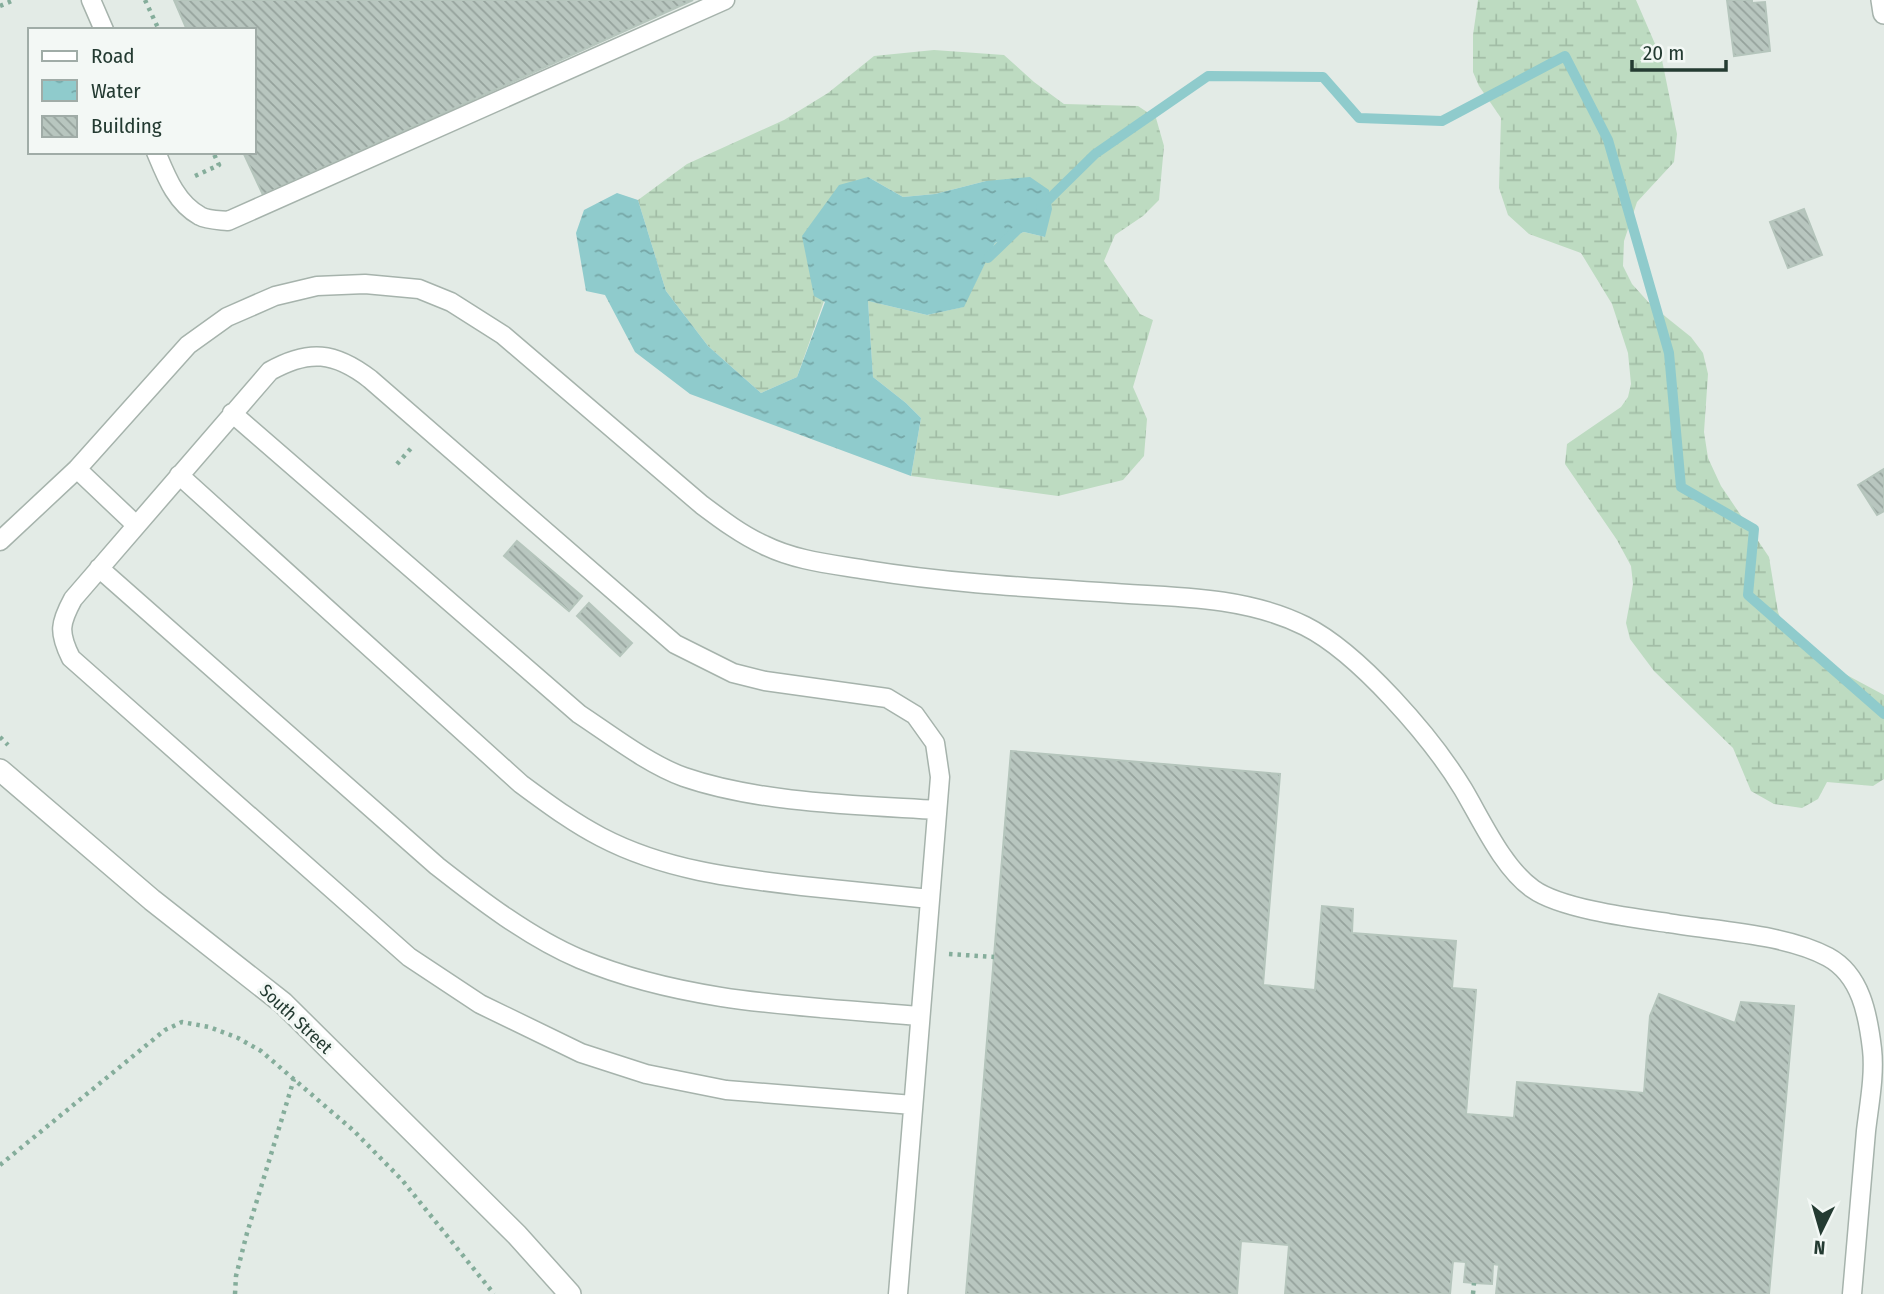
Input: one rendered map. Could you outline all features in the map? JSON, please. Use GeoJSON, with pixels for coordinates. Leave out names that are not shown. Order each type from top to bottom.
{"type":"FeatureCollection","features":[{"type":"Feature","properties":{"kind":"street"},"geometry":{"type":"LineString","coordinates":[[1882,0],[1884,13]]}},
{"type":"Feature","properties":{"kind":"street","name":"South Street"},"geometry":{"type":"LineString","coordinates":[[0,770],[152,900],[283,1003],[517,1235],[570,1294]]}},
{"type":"Feature","properties":{"kind":"lane"},"geometry":{"type":"LineString","coordinates":[[91,0],[103,28]]}},
{"type":"Feature","properties":{"kind":"lane"},"geometry":{"type":"LineString","coordinates":[[157,154],[169,183],[180,200],[202,218],[228,221],[725,0]]}},
{"type":"Feature","properties":{"kind":"lane"},"geometry":{"type":"LineString","coordinates":[[0,541],[77,469],[188,345],[227,317],[275,296],[317,286],[365,284],[419,289],[451,302],[503,335],[702,505],[736,530],[766,547],[805,560],[910,577],[1015,587],[1192,598],[1239,605],[1286,618],[1308,627],[1342,650],[1424,734],[1461,786],[1497,850],[1531,888],[1551,899],[1618,916],[1788,942],[1828,957],[1844,968],[1865,1007],[1877,1084],[1852,1294]]}},
{"type":"Feature","properties":{"kind":"lane"},"geometry":{"type":"LineString","coordinates":[[898,1294],[940,777],[936,743],[915,715],[887,698],[765,681],[733,673],[675,644],[351,365],[330,358],[308,357],[288,361],[270,371],[73,598],[62,620],[62,640],[71,657],[409,957],[480,1004],[580,1053],[646,1074],[726,1090],[913,1105]]}},
{"type":"Feature","properties":{"kind":"lane"},"geometry":{"type":"LineString","coordinates":[[232,413],[579,714],[633,750],[682,776],[739,791],[849,805],[937,810]]}},
{"type":"Feature","properties":{"kind":"lane"},"geometry":{"type":"LineString","coordinates":[[77,469],[136,525]]}},
{"type":"Feature","properties":{"kind":"lane"},"geometry":{"type":"LineString","coordinates":[[179,475],[521,784],[560,813],[602,838],[684,869],[738,878],[930,900]]}},
{"type":"Feature","properties":{"kind":"lane"},"geometry":{"type":"LineString","coordinates":[[99,568],[437,866],[484,903],[577,958],[673,990],[716,998],[920,1016]]}},
{"type":"Feature","properties":{"kind":"path"},"geometry":{"type":"LineString","coordinates":[[0,6],[14,0]]}},
{"type":"Feature","properties":{"kind":"path"},"geometry":{"type":"LineString","coordinates":[[145,0],[158,28]]}},
{"type":"Feature","properties":{"kind":"path"},"geometry":{"type":"LineString","coordinates":[[195,176],[219,165],[214,154]]}},
{"type":"Feature","properties":{"kind":"path"},"geometry":{"type":"LineString","coordinates":[[947,954],[994,957]]}},
{"type":"Feature","properties":{"kind":"path"},"geometry":{"type":"LineString","coordinates":[[0,1165],[165,1030],[182,1022],[209,1027],[238,1038],[261,1051],[354,1131],[402,1180],[494,1294]]}},
{"type":"Feature","properties":{"kind":"path"},"geometry":{"type":"LineString","coordinates":[[235,1294],[236,1276],[247,1233],[294,1079]]}},
{"type":"Feature","properties":{"kind":"path"},"geometry":{"type":"LineString","coordinates":[[1473,1294],[1474,1283]]}},
{"type":"Feature","properties":{"kind":"green space"},"geometry":{"type":"Polygon","coordinates":[[[1478,0],[1636,0],[1662,60],[1677,134],[1674,162],[1637,202],[1624,241],[1623,266],[1632,284],[1651,305],[1691,337],[1703,353],[1708,374],[1704,432],[1708,458],[1721,486],[1769,557],[1778,612],[1785,630],[1817,659],[1884,695],[1884,779],[1873,786],[1827,782],[1818,799],[1802,808],[1774,804],[1751,791],[1733,748],[1654,671],[1630,639],[1626,623],[1633,584],[1631,566],[1617,540],[1565,464],[1567,444],[1621,407],[1628,397],[1631,384],[1628,353],[1612,304],[1581,253],[1529,234],[1508,215],[1499,188],[1501,118],[1479,86],[1473,72],[1473,35],[1478,0]]]}},
{"type":"Feature","properties":{"kind":"green space"},"geometry":{"type":"Polygon","coordinates":[[[934,50],[1004,55],[1064,104],[1138,106],[1156,118],[1164,146],[1159,200],[1143,216],[1115,235],[1104,261],[1140,314],[1153,320],[1133,387],[1147,419],[1144,456],[1123,480],[1058,496],[911,476],[921,418],[873,377],[868,301],[927,315],[963,307],[995,243],[1024,232],[1045,237],[986,181],[935,194],[903,197],[868,177],[797,377],[761,393],[708,346],[666,291],[638,200],[687,164],[784,120],[828,93],[874,56],[934,50]]]}},
{"type":"Feature","properties":{"kind":"water"},"geometry":{"type":"Polygon","coordinates":[[[868,177],[903,197],[935,194],[986,181],[1030,177],[1049,190],[1052,209],[1045,237],[1024,232],[995,243],[964,307],[927,315],[868,301],[873,377],[921,418],[911,476],[690,394],[635,352],[605,295],[586,291],[576,233],[584,210],[617,193],[638,200],[666,291],[708,346],[761,393],[797,377],[825,302],[814,296],[802,236],[839,185],[868,177]]]}},
{"type":"Feature","properties":{"kind":"building"},"geometry":{"type":"Polygon","coordinates":[[[174,0],[693,0],[263,195],[244,154],[256,154],[256,28],[186,28],[174,0]]]}},
{"type":"Feature","properties":{"kind":"building"},"geometry":{"type":"Polygon","coordinates":[[[1727,0],[1765,2],[1770,51],[1734,56],[1727,0]]]}},
{"type":"Feature","properties":{"kind":"building"},"geometry":{"type":"Polygon","coordinates":[[[1804,209],[1822,255],[1788,268],[1770,222],[1804,209]]]}},
{"type":"Feature","properties":{"kind":"building"},"geometry":{"type":"Polygon","coordinates":[[[1884,469],[1884,511],[1877,515],[1858,485],[1884,469]]]}},
{"type":"Feature","properties":{"kind":"building"},"geometry":{"type":"Polygon","coordinates":[[[517,541],[582,596],[569,611],[504,556],[517,541]]]}},
{"type":"Feature","properties":{"kind":"building"},"geometry":{"type":"Polygon","coordinates":[[[589,603],[632,643],[620,656],[577,616],[589,603]]]}},
{"type":"Feature","properties":{"kind":"building"},"geometry":{"type":"Polygon","coordinates":[[[1011,751],[1280,774],[1263,985],[1315,990],[1322,906],[1353,909],[1352,933],[1456,941],[1452,988],[1476,990],[1466,1114],[1514,1118],[1517,1082],[1644,1093],[1650,1016],[1659,994],[1735,1023],[1741,1002],[1794,1006],[1769,1294],[1496,1294],[1499,1265],[1493,1264],[1492,1284],[1474,1283],[1464,1282],[1466,1262],[1453,1261],[1450,1294],[1285,1294],[1289,1245],[1241,1241],[1237,1294],[966,1294],[1011,751]]]}},
{"type":"Feature","properties":{"kind":"waterway"},"geometry":{"type":"LineString","coordinates":[[1041,207],[1095,154],[1208,76],[1323,77],[1359,118],[1442,121],[1565,56],[1608,140],[1669,353],[1681,487],[1754,529],[1748,595],[1884,714]]}},
{"type":"Feature","properties":{"kind":"waterway"},"geometry":{"type":"LineString","coordinates":[[988,258],[1018,229]]}}]}
